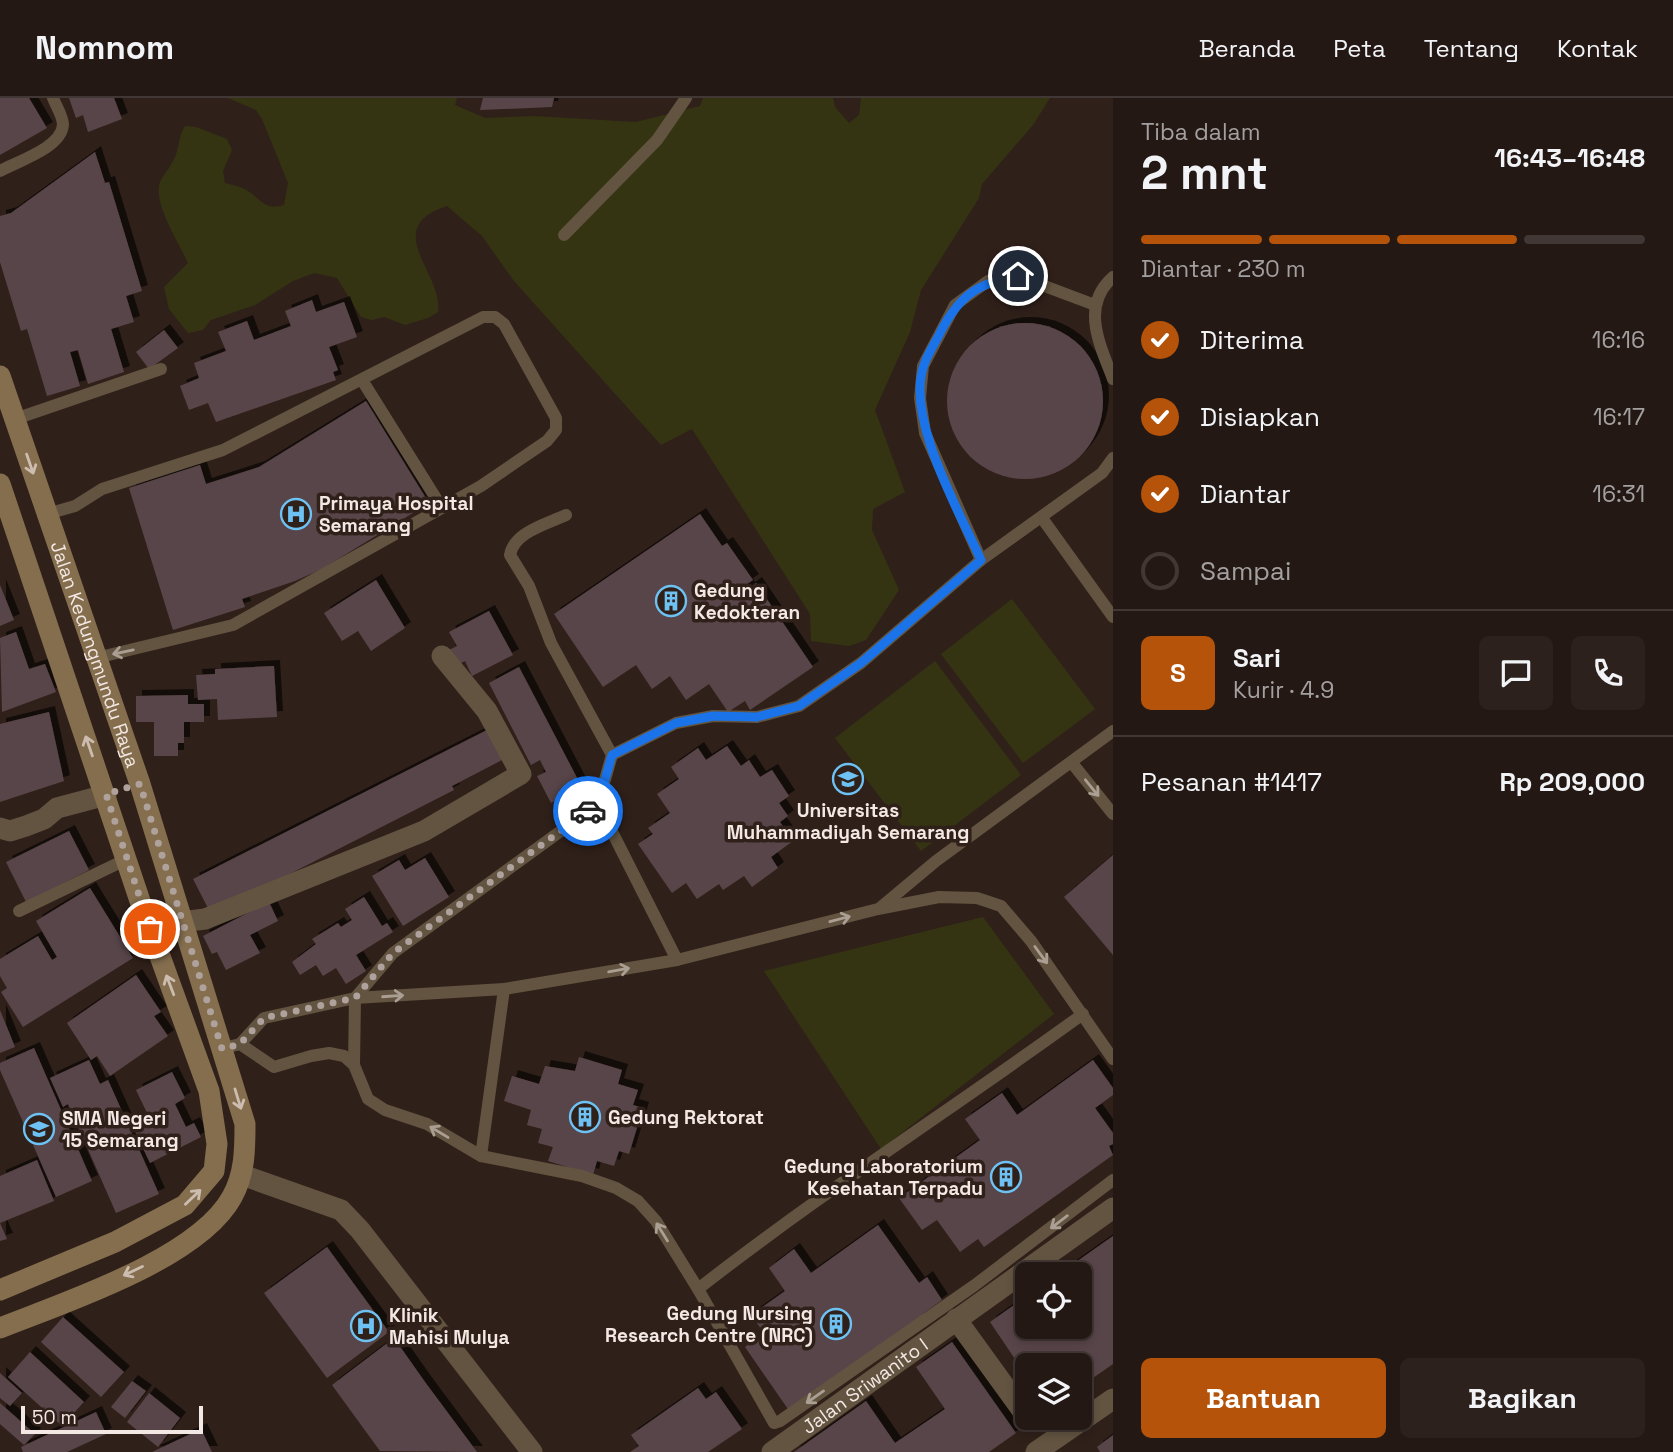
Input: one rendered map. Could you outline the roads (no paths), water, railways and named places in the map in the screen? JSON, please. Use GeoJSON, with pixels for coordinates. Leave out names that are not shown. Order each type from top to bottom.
{"type":"FeatureCollection","features":[{"type":"Feature","properties":{"kind":"main road","name":"Jalan Kedungmundu Raya"},"geometry":{"type":"LineString","coordinates":[[0,376],[140,784],[181,922],[231,1047],[245,1124],[242,1175],[220,1215],[178,1249],[109,1283],[1,1325]]}},
{"type":"Feature","properties":{"kind":"main road","name":"Jalan Kedungmundu Raya"},"geometry":{"type":"LineString","coordinates":[[0,484],[214,1112],[217,1144],[215,1171]]}},
{"type":"Feature","properties":{"kind":"main road"},"geometry":{"type":"LineString","coordinates":[[106,794],[140,784]]}},
{"type":"Feature","properties":{"kind":"main road"},"geometry":{"type":"LineString","coordinates":[[197,1058],[231,1047]]}},
{"type":"Feature","properties":{"kind":"main road"},"geometry":{"type":"LineString","coordinates":[[0,1290],[116,1242],[185,1205],[215,1171],[242,1175]]}},
{"type":"Feature","properties":{"kind":"street"},"geometry":{"type":"LineString","coordinates":[[181,922],[205,919],[424,831],[521,774],[487,711],[442,656]]}},
{"type":"Feature","properties":{"kind":"street"},"geometry":{"type":"LineString","coordinates":[[0,828],[10,831],[26,826],[44,819],[57,808],[106,794]]}},
{"type":"Feature","properties":{"kind":"street"},"geometry":{"type":"LineString","coordinates":[[242,1175],[341,1210],[360,1230],[532,1452]]}},
{"type":"Feature","properties":{"kind":"street","name":"Jalan Sriwanito I"},"geometry":{"type":"LineString","coordinates":[[772,1452],[1113,1208]]}},
{"type":"Feature","properties":{"kind":"street"},"geometry":{"type":"LineString","coordinates":[[956,1319],[1015,1399]]}},
{"type":"Feature","properties":{"kind":"street"},"geometry":{"type":"LineString","coordinates":[[1035,1430],[1045,1449],[1113,1399]]}},
{"type":"Feature","properties":{"kind":"lane"},"geometry":{"type":"LineString","coordinates":[[0,171],[48,145],[60,134],[63,122],[52,98]]}},
{"type":"Feature","properties":{"kind":"lane"},"geometry":{"type":"LineString","coordinates":[[564,235],[657,140],[686,98]]}},
{"type":"Feature","properties":{"kind":"lane"},"geometry":{"type":"LineString","coordinates":[[981,560],[925,433],[920,398],[923,366],[955,305],[988,281],[1018,276],[1095,305]]}},
{"type":"Feature","properties":{"kind":"lane"},"geometry":{"type":"LineString","coordinates":[[1113,277],[1102,287],[1095,305],[1094,328],[1113,379]]}},
{"type":"Feature","properties":{"kind":"lane"},"geometry":{"type":"LineString","coordinates":[[47,514],[75,506],[103,489],[223,450],[484,317],[495,317],[505,324],[556,418],[556,430],[547,441],[481,486],[233,625],[96,658]]}},
{"type":"Feature","properties":{"kind":"lane"},"geometry":{"type":"LineString","coordinates":[[15,419],[161,369]]}},
{"type":"Feature","properties":{"kind":"lane"},"geometry":{"type":"LineString","coordinates":[[362,380],[442,508]]}},
{"type":"Feature","properties":{"kind":"lane"},"geometry":{"type":"LineString","coordinates":[[612,755],[676,723],[713,716],[757,717],[799,706],[861,663],[981,560],[1102,473],[1113,458]]}},
{"type":"Feature","properties":{"kind":"lane"},"geometry":{"type":"LineString","coordinates":[[566,515],[520,537],[512,544],[510,555],[528,586],[551,643],[612,755],[598,804],[393,953],[355,998],[354,1065],[368,1098],[385,1110],[427,1124],[481,1156],[582,1176],[616,1188],[638,1201],[656,1221],[772,1420],[778,1423],[975,1285],[1113,1180]]}},
{"type":"Feature","properties":{"kind":"lane"},"geometry":{"type":"LineString","coordinates":[[1042,518],[1113,617]]}},
{"type":"Feature","properties":{"kind":"lane"},"geometry":{"type":"LineString","coordinates":[[878,909],[936,862],[1110,738]]}},
{"type":"Feature","properties":{"kind":"lane"},"geometry":{"type":"LineString","coordinates":[[1072,763],[1113,814]]}},
{"type":"Feature","properties":{"kind":"lane"},"geometry":{"type":"LineString","coordinates":[[598,804],[677,960]]}},
{"type":"Feature","properties":{"kind":"lane"},"geometry":{"type":"LineString","coordinates":[[19,911],[127,859]]}},
{"type":"Feature","properties":{"kind":"lane"},"geometry":{"type":"LineString","coordinates":[[354,1065],[344,1056],[329,1054],[274,1067],[231,1047],[264,1018],[355,998],[504,989],[677,960],[878,909],[939,897],[977,898],[1001,906],[1031,941],[1113,1059]]}},
{"type":"Feature","properties":{"kind":"lane"},"geometry":{"type":"LineString","coordinates":[[481,1156],[504,989]]}},
{"type":"Feature","properties":{"kind":"lane"},"geometry":{"type":"LineString","coordinates":[[698,1290],[778,1226],[953,1108],[1083,1014]]}},
{"type":"Feature","properties":{"kind":"place","name":"Primaya Hospital Semarang"},"geometry":{"type":"Point","coordinates":[296,514]}},
{"type":"Feature","properties":{"kind":"place","name":"Gedung Kedokteran"},"geometry":{"type":"Point","coordinates":[671,601]}},
{"type":"Feature","properties":{"kind":"place","name":"Universitas Muhammadiyah Semarang"},"geometry":{"type":"Point","coordinates":[848,779]}},
{"type":"Feature","properties":{"kind":"place","name":"Gedung Rektorat"},"geometry":{"type":"Point","coordinates":[585,1117]}},
{"type":"Feature","properties":{"kind":"place","name":"SMA Negeri 15 Semarang"},"geometry":{"type":"Point","coordinates":[39,1129]}},
{"type":"Feature","properties":{"kind":"place","name":"Gedung Laboratorium Kesehatan Terpadu"},"geometry":{"type":"Point","coordinates":[1006,1177]}},
{"type":"Feature","properties":{"kind":"place","name":"Gedung Nursing Research Centre (NRC)"},"geometry":{"type":"Point","coordinates":[836,1324]}},
{"type":"Feature","properties":{"kind":"place","name":"Klinik Mahisi Mulya"},"geometry":{"type":"Point","coordinates":[366,1326]}}]}
